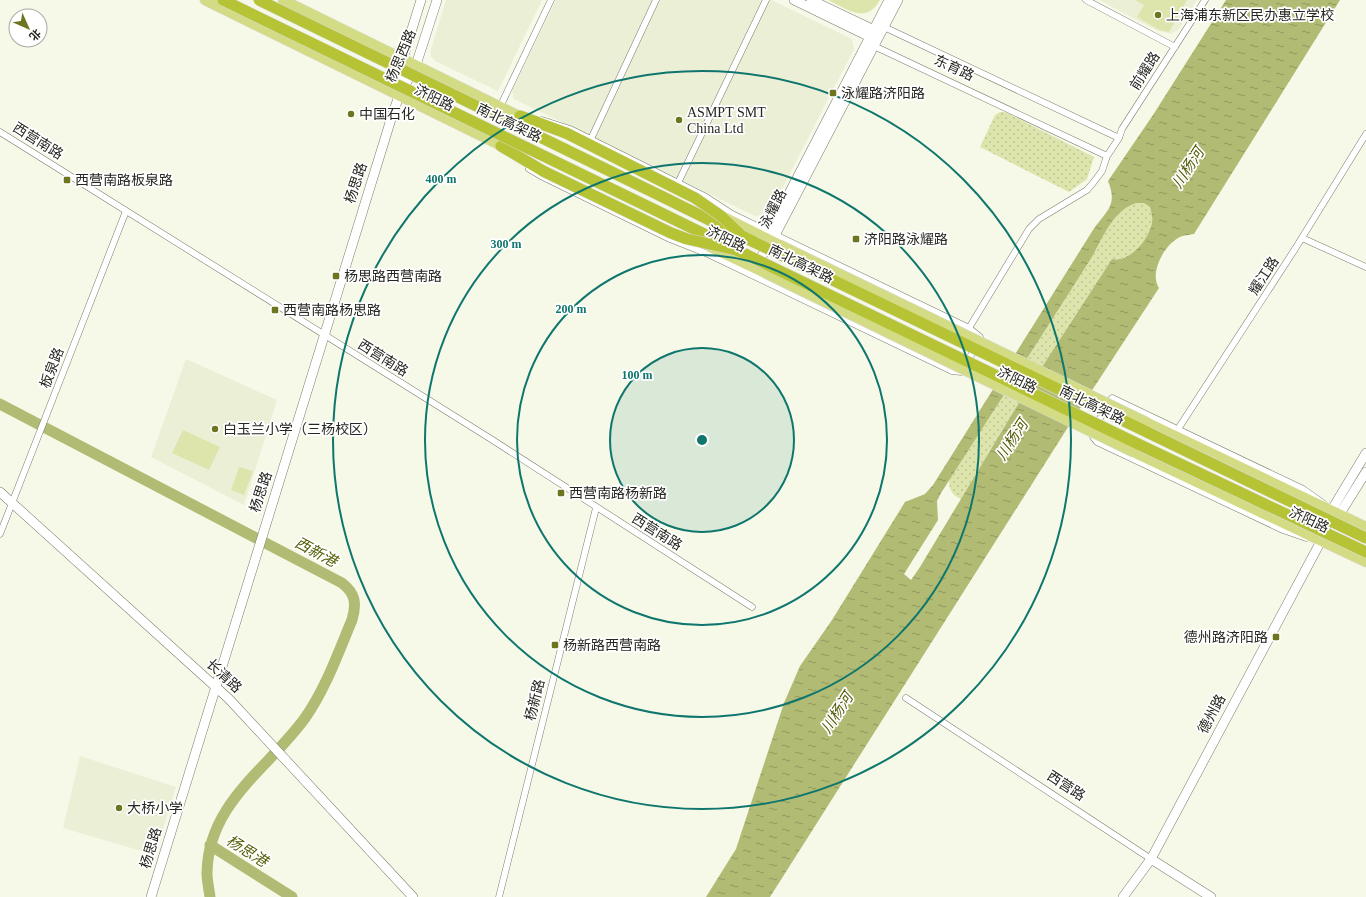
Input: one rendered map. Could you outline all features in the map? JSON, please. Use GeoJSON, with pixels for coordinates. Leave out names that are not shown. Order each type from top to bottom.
{"type":"FeatureCollection","features":[{"type":"Feature","properties":{"kind":"highway","name":"南北高架路"},"geometry":{"type":"LineString","coordinates":[[223,0],[736,250],[1366,552]]}},
{"type":"Feature","properties":{"kind":"highway","name":"南北高架路"},"geometry":{"type":"LineString","coordinates":[[259,0],[1366,538]]}},
{"type":"Feature","properties":{"kind":"highway"},"geometry":{"type":"LineString","coordinates":[[520,116],[566,133],[695,198],[721,216],[742,236]]}},
{"type":"Feature","properties":{"kind":"highway"},"geometry":{"type":"LineString","coordinates":[[501,146],[543,172],[671,233],[687,239],[736,250]]}},
{"type":"Feature","properties":{"kind":"main road","name":"济阳路"},"geometry":{"type":"LineString","coordinates":[[204,0],[765,274],[1366,562]]}},
{"type":"Feature","properties":{"kind":"main road","name":"济阳路"},"geometry":{"type":"LineString","coordinates":[[283,0],[500,107],[773,238],[1366,527]]}},
{"type":"Feature","properties":{"kind":"street","name":"杨思西路"},"geometry":{"type":"LineString","coordinates":[[399,96],[403,58],[421,0]]}},
{"type":"Feature","properties":{"kind":"street","name":"杨思西路"},"geometry":{"type":"LineString","coordinates":[[399,96],[416,65],[437,0]]}},
{"type":"Feature","properties":{"kind":"street"},"geometry":{"type":"LineString","coordinates":[[500,107],[552,0]]}},
{"type":"Feature","properties":{"kind":"street"},"geometry":{"type":"LineString","coordinates":[[591,139],[656,0]]}},
{"type":"Feature","properties":{"kind":"street"},"geometry":{"type":"LineString","coordinates":[[678,183],[766,0]]}},
{"type":"Feature","properties":{"kind":"street","name":"东育路"},"geometry":{"type":"LineString","coordinates":[[794,0],[873,38],[1107,156]]}},
{"type":"Feature","properties":{"kind":"street","name":"东育路"},"geometry":{"type":"LineString","coordinates":[[811,0],[873,38]]}},
{"type":"Feature","properties":{"kind":"street","name":"泳耀路"},"geometry":{"type":"LineString","coordinates":[[754,268],[773,238],[873,38],[890,0]]}},
{"type":"Feature","properties":{"kind":"street","name":"泳耀路"},"geometry":{"type":"LineString","coordinates":[[873,38],[884,27],[898,0]]}},
{"type":"Feature","properties":{"kind":"street"},"geometry":{"type":"LineString","coordinates":[[1086,0],[1175,47]]}},
{"type":"Feature","properties":{"kind":"street","name":"前耀路"},"geometry":{"type":"LineString","coordinates":[[969,328],[1029,229],[1039,219],[1087,190],[1102,171],[1107,156],[1119,138],[1122,129],[1205,0]]}},
{"type":"Feature","properties":{"kind":"street"},"geometry":{"type":"LineString","coordinates":[[873,38],[884,27]]}},
{"type":"Feature","properties":{"kind":"street","name":"东育路"},"geometry":{"type":"LineString","coordinates":[[884,27],[1119,138]]}},
{"type":"Feature","properties":{"kind":"street","name":"杨思路"},"geometry":{"type":"LineString","coordinates":[[150,897],[399,96]]}},
{"type":"Feature","properties":{"kind":"street"},"geometry":{"type":"LineString","coordinates":[[501,146],[541,176],[670,239],[708,254],[952,371],[961,372],[964,369],[979,340],[980,336],[978,333],[773,238],[706,197],[591,139],[559,124],[520,116]]}},
{"type":"Feature","properties":{"kind":"street","name":"西营南路"},"geometry":{"type":"LineString","coordinates":[[0,132],[491,439],[752,607]]}},
{"type":"Feature","properties":{"kind":"street","name":"耀江路"},"geometry":{"type":"LineString","coordinates":[[1178,429],[1302,238],[1366,134]]}},
{"type":"Feature","properties":{"kind":"street","name":"板泉路"},"geometry":{"type":"LineString","coordinates":[[0,534],[126,211]]}},
{"type":"Feature","properties":{"kind":"street"},"geometry":{"type":"LineString","coordinates":[[1302,238],[1366,267]]}},
{"type":"Feature","properties":{"kind":"street"},"geometry":{"type":"LineString","coordinates":[[1321,541],[1283,530],[1097,442],[1093,437],[1093,430],[1112,398],[1303,489],[1336,513]]}},
{"type":"Feature","properties":{"kind":"street","name":"德州路"},"geometry":{"type":"LineString","coordinates":[[1123,897],[1151,858],[1336,513],[1366,453]]}},
{"type":"Feature","properties":{"kind":"street","name":"德州路"},"geometry":{"type":"LineString","coordinates":[[1336,513],[1366,472]]}},
{"type":"Feature","properties":{"kind":"street","name":"长清路"},"geometry":{"type":"LineString","coordinates":[[0,492],[215,686],[267,739],[413,897]]}},
{"type":"Feature","properties":{"kind":"street","name":"杨新路"},"geometry":{"type":"LineString","coordinates":[[499,897],[596,508]]}},
{"type":"Feature","properties":{"kind":"street","name":"西营路"},"geometry":{"type":"LineString","coordinates":[[906,698],[1211,897]]}},
{"type":"Feature","properties":{"kind":"shaded area"},"geometry":{"type":"Polygon","coordinates":[[[446,0],[542,0],[498,91],[435,61],[431,56],[431,49],[446,0]]]}},
{"type":"Feature","properties":{"kind":"shaded area"},"geometry":{"type":"Polygon","coordinates":[[[556,0],[771,0],[852,39],[854,49],[769,214],[755,216],[514,99],[512,91],[556,0]]]}},
{"type":"Feature","properties":{"kind":"shaded area"},"geometry":{"type":"Polygon","coordinates":[[[828,0],[880,0],[875,8],[869,12],[856,13],[828,0]]]}},
{"type":"Feature","properties":{"kind":"shaded area","name":"上海浦东新区民办惠立学校"},"geometry":{"type":"Polygon","coordinates":[[[1099,0],[1197,0],[1178,30],[1171,34],[1156,30],[1099,0]]]}},
{"type":"Feature","properties":{"kind":"shaded area"},"geometry":{"type":"Polygon","coordinates":[[[1135,0],[1187,0],[1169,32],[1159,30],[1137,17],[1144,5],[1135,0]]]}},
{"type":"Feature","properties":{"kind":"shaded area"},"geometry":{"type":"Polygon","coordinates":[[[1000,112],[1005,112],[1094,157],[1087,179],[1069,192],[980,147],[995,115],[1000,112]]]}},
{"type":"Feature","properties":{"kind":"shaded area"},"geometry":{"type":"Polygon","coordinates":[[[1137,203],[1144,203],[1150,207],[1152,214],[1150,229],[1143,242],[1126,257],[1112,259],[1020,401],[961,499],[953,494],[949,480],[1092,257],[1110,225],[1122,211],[1137,203]]]}},
{"type":"Feature","properties":{"kind":"shaded area","name":"白玉兰小学（三杨校区）"},"geometry":{"type":"Polygon","coordinates":[[[186,359],[277,400],[244,505],[151,457],[186,359]]]}},
{"type":"Feature","properties":{"kind":"shaded area"},"geometry":{"type":"Polygon","coordinates":[[[183,430],[220,447],[209,470],[172,453],[183,430]]]}},
{"type":"Feature","properties":{"kind":"shaded area"},"geometry":{"type":"Polygon","coordinates":[[[239,467],[253,471],[244,495],[231,490],[239,467]]]}},
{"type":"Feature","properties":{"kind":"shaded area","name":"大桥小学"},"geometry":{"type":"Polygon","coordinates":[[[80,756],[176,787],[155,855],[63,828],[80,756]]]}},
{"type":"Feature","properties":{"kind":"water","name":"川杨河"},"geometry":{"type":"Polygon","coordinates":[[[1226,0],[1340,0],[1194,234],[1178,238],[1163,253],[1156,275],[1156,282],[1159,288],[1070,424],[770,897],[706,897],[736,849],[784,703],[800,666],[832,620],[905,502],[925,494],[933,485],[1093,230],[1110,207],[1112,196],[1108,181],[1153,115],[1226,0]],[[1137,203],[1129,206],[1116,217],[1110,225],[1092,257],[941,493],[937,501],[938,520],[904,574],[911,580],[1020,401],[1112,259],[1126,257],[1143,242],[1152,222],[1150,207],[1144,203],[1137,203]]]}},
{"type":"Feature","properties":{"kind":"waterway","name":"西新港"},"geometry":{"type":"LineString","coordinates":[[0,404],[342,583],[350,591],[354,599],[352,620],[331,670],[312,707],[290,736],[242,788],[218,826],[210,848],[207,873],[210,897]]}},
{"type":"Feature","properties":{"kind":"waterway","name":"杨思港"},"geometry":{"type":"LineString","coordinates":[[210,845],[292,897]]}},
{"type":"Feature","properties":{"kind":"place","name":"上海浦东新区民办惠立学校"},"geometry":{"type":"Point","coordinates":[1158,15]}},
{"type":"Feature","properties":{"kind":"place","name":"泳耀路济阳路"},"geometry":{"type":"Point","coordinates":[833,93]}},
{"type":"Feature","properties":{"kind":"place","name":"中国石化"},"geometry":{"type":"Point","coordinates":[351,114]}},
{"type":"Feature","properties":{"kind":"place","name":"ASMPT SMT China Ltd"},"geometry":{"type":"Point","coordinates":[679,120]}},
{"type":"Feature","properties":{"kind":"place","name":"西营南路板泉路"},"geometry":{"type":"Point","coordinates":[67,180]}},
{"type":"Feature","properties":{"kind":"place","name":"济阳路泳耀路"},"geometry":{"type":"Point","coordinates":[856,239]}},
{"type":"Feature","properties":{"kind":"place","name":"杨思路西营南路"},"geometry":{"type":"Point","coordinates":[336,276]}},
{"type":"Feature","properties":{"kind":"place","name":"西营南路杨思路"},"geometry":{"type":"Point","coordinates":[275,310]}},
{"type":"Feature","properties":{"kind":"place","name":"白玉兰小学（三杨校区）"},"geometry":{"type":"Point","coordinates":[215,429]}},
{"type":"Feature","properties":{"kind":"place","name":"西营南路杨新路"},"geometry":{"type":"Point","coordinates":[561,493]}},
{"type":"Feature","properties":{"kind":"place","name":"德州路济阳路"},"geometry":{"type":"Point","coordinates":[1276,637]}},
{"type":"Feature","properties":{"kind":"place","name":"杨新路西营南路"},"geometry":{"type":"Point","coordinates":[555,645]}},
{"type":"Feature","properties":{"kind":"place","name":"大桥小学"},"geometry":{"type":"Point","coordinates":[119,808]}}]}
